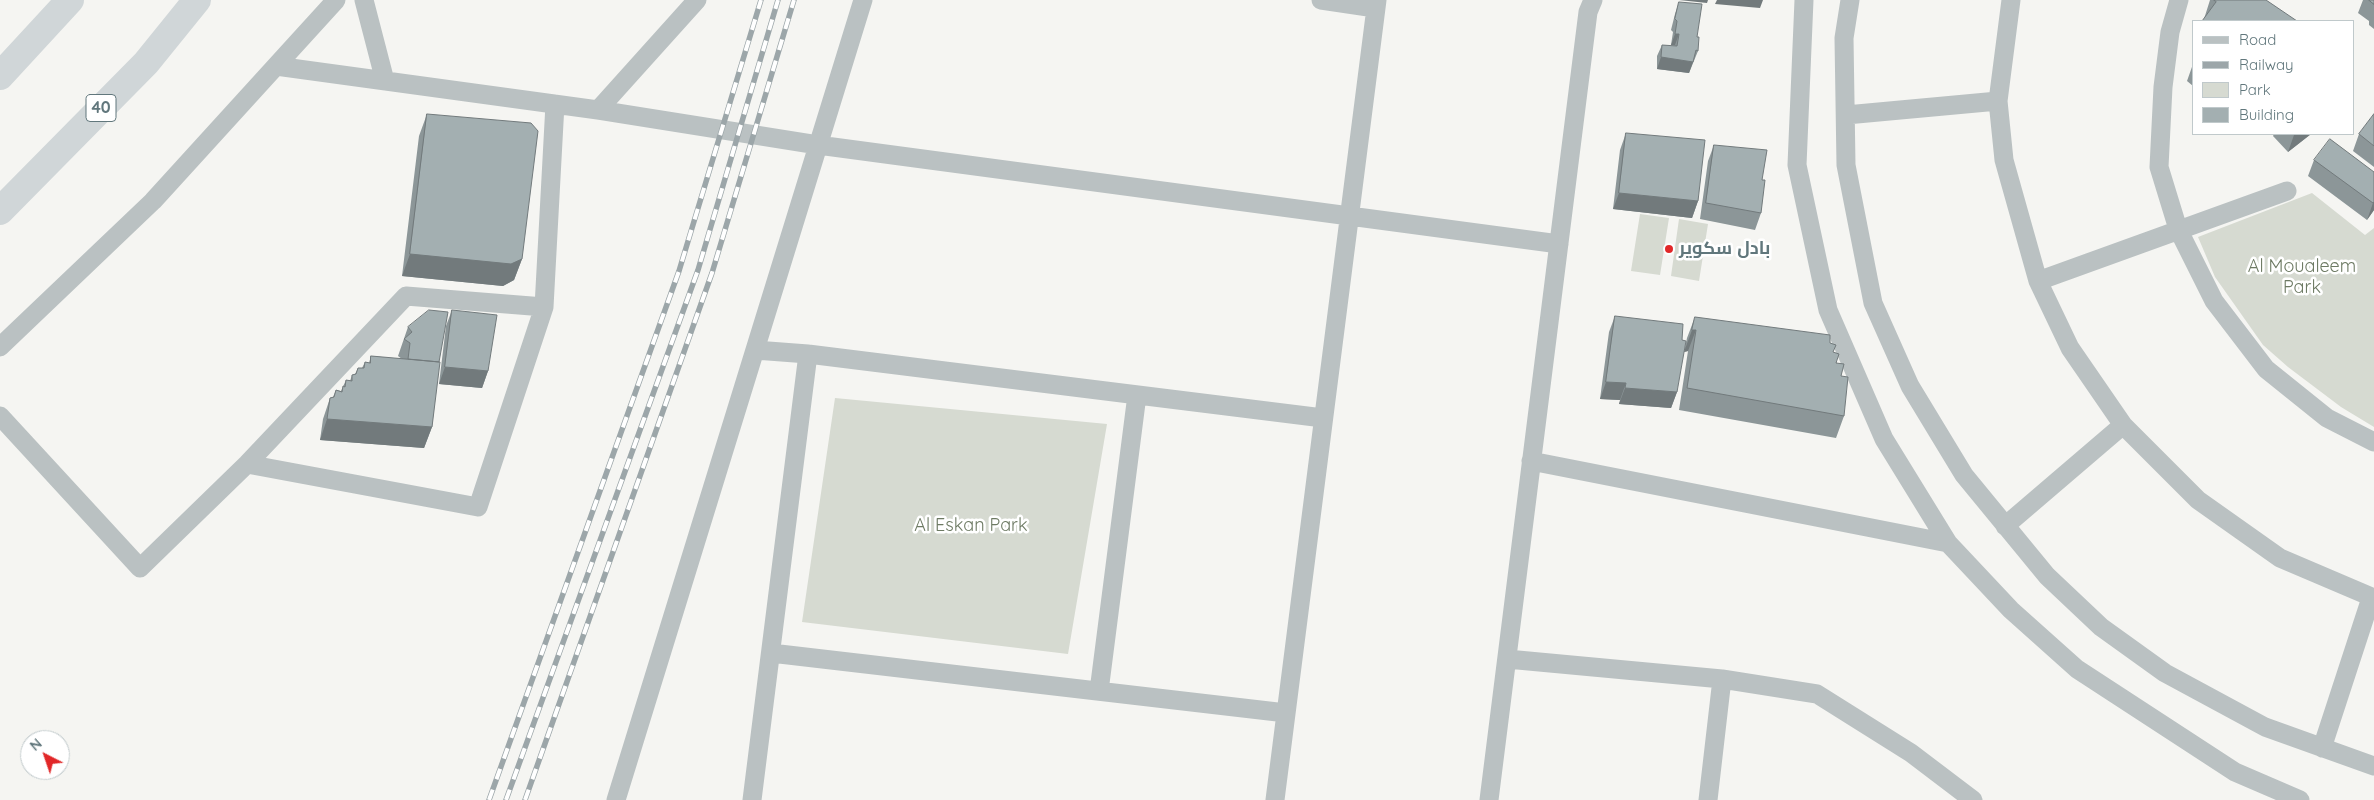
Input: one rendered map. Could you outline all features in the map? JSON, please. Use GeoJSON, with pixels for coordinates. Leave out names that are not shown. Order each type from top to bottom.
{"type":"FeatureCollection","features":[{"type":"Feature","properties":{"kind":"highway"},"geometry":{"type":"LineString","coordinates":[[0,76],[70,0]]}},
{"type":"Feature","properties":{"kind":"highway","name":"40"},"geometry":{"type":"LineString","coordinates":[[0,210],[146,63],[197,0]]}},
{"type":"Feature","properties":{"kind":"street"},"geometry":{"type":"LineString","coordinates":[[0,347],[153,201],[336,0]]}},
{"type":"Feature","properties":{"kind":"street"},"geometry":{"type":"LineString","coordinates":[[364,0],[385,80]]}},
{"type":"Feature","properties":{"kind":"street"},"geometry":{"type":"LineString","coordinates":[[598,110],[697,0]]}},
{"type":"Feature","properties":{"kind":"street"},"geometry":{"type":"LineString","coordinates":[[616,800],[863,0]]}},
{"type":"Feature","properties":{"kind":"street"},"geometry":{"type":"LineString","coordinates":[[1275,800],[1376,4],[1321,0]]}},
{"type":"Feature","properties":{"kind":"street"},"geometry":{"type":"LineString","coordinates":[[1489,800],[1588,12],[1592,0]]}},
{"type":"Feature","properties":{"kind":"street"},"geometry":{"type":"LineString","coordinates":[[1804,0],[1797,165],[1828,310],[1884,439],[1948,543],[2011,610],[2077,669],[2235,772],[2300,800]]}},
{"type":"Feature","properties":{"kind":"street"},"geometry":{"type":"LineString","coordinates":[[1850,0],[1844,38],[1846,165],[1873,303],[1910,386],[1964,475],[2047,576],[2101,627],[2165,674],[2265,727],[2374,766]]}},
{"type":"Feature","properties":{"kind":"street"},"geometry":{"type":"LineString","coordinates":[[2011,0],[1998,101],[2004,160],[2038,281],[2070,348],[2122,425],[2198,500],[2272,552],[2373,598],[2322,748]]}},
{"type":"Feature","properties":{"kind":"street"},"geometry":{"type":"LineString","coordinates":[[2179,0],[2170,32],[2163,87],[2159,167],[2178,229],[2214,302],[2266,369],[2327,418],[2374,442]]}},
{"type":"Feature","properties":{"kind":"street"},"geometry":{"type":"LineString","coordinates":[[276,66],[598,110],[818,145],[1559,244]]}},
{"type":"Feature","properties":{"kind":"street"},"geometry":{"type":"LineString","coordinates":[[1846,115],[1998,101]]}},
{"type":"Feature","properties":{"kind":"street"},"geometry":{"type":"LineString","coordinates":[[247,464],[478,507],[544,308],[555,104]]}},
{"type":"Feature","properties":{"kind":"street"},"geometry":{"type":"LineString","coordinates":[[2038,281],[2287,190]]}},
{"type":"Feature","properties":{"kind":"street"},"geometry":{"type":"LineString","coordinates":[[0,416],[140,568],[247,464],[406,296],[544,308]]}},
{"type":"Feature","properties":{"kind":"street"},"geometry":{"type":"LineString","coordinates":[[755,350],[808,354],[1323,418]]}},
{"type":"Feature","properties":{"kind":"street"},"geometry":{"type":"LineString","coordinates":[[752,800],[808,354]]}},
{"type":"Feature","properties":{"kind":"street"},"geometry":{"type":"LineString","coordinates":[[1099,691],[1137,395]]}},
{"type":"Feature","properties":{"kind":"street"},"geometry":{"type":"LineString","coordinates":[[2005,526],[2122,425]]}},
{"type":"Feature","properties":{"kind":"street"},"geometry":{"type":"LineString","coordinates":[[1531,461],[1948,543]]}},
{"type":"Feature","properties":{"kind":"street"},"geometry":{"type":"LineString","coordinates":[[770,653],[1286,713]]}},
{"type":"Feature","properties":{"kind":"street"},"geometry":{"type":"LineString","coordinates":[[1507,659],[1722,679],[1817,694],[1911,753],[1974,800]]}},
{"type":"Feature","properties":{"kind":"street"},"geometry":{"type":"LineString","coordinates":[[1708,800],[1722,679]]}},
{"type":"Feature","properties":{"kind":"green space","name":"Al Moualeem Park"},"geometry":{"type":"Polygon","coordinates":[[[2312,193],[2365,235],[2374,228],[2374,427],[2341,407],[2288,367],[2263,345],[2215,277],[2198,237],[2312,193]]]}},
{"type":"Feature","properties":{"kind":"green space"},"geometry":{"type":"Polygon","coordinates":[[[1640,214],[1669,218],[1660,275],[1631,271],[1640,214]]]}},
{"type":"Feature","properties":{"kind":"green space"},"geometry":{"type":"Polygon","coordinates":[[[1679,219],[1708,224],[1699,281],[1671,276],[1679,219]]]}},
{"type":"Feature","properties":{"kind":"green space","name":"Al Eskan Park"},"geometry":{"type":"Polygon","coordinates":[[[835,398],[1107,424],[1068,654],[802,622],[835,398]]]}},
{"type":"Feature","properties":{"kind":"building"},"geometry":{"type":"Polygon","coordinates":[[[2214,0],[2266,0],[2296,20],[2203,20],[2216,2],[2214,0]]]}},
{"type":"Feature","properties":{"kind":"building"},"geometry":{"type":"Polygon","coordinates":[[[1679,2],[1702,4],[1697,37],[1699,37],[1698,51],[1696,50],[1693,62],[1661,57],[1662,45],[1677,46],[1679,34],[1675,34],[1677,21],[1675,19],[1679,2]]]}},
{"type":"Feature","properties":{"kind":"building"},"geometry":{"type":"Polygon","coordinates":[[[427,114],[531,123],[538,131],[522,259],[511,264],[410,254],[427,114]]]}},
{"type":"Feature","properties":{"kind":"building"},"geometry":{"type":"Polygon","coordinates":[[[2374,114],[2374,146],[2359,134],[2374,114]]]}},
{"type":"Feature","properties":{"kind":"building"},"geometry":{"type":"Polygon","coordinates":[[[1626,133],[1705,140],[1698,201],[1619,193],[1626,133]]]}},
{"type":"Feature","properties":{"kind":"building"},"geometry":{"type":"Polygon","coordinates":[[[2330,139],[2374,172],[2373,203],[2314,160],[2330,139]]]}},
{"type":"Feature","properties":{"kind":"building"},"geometry":{"type":"Polygon","coordinates":[[[1714,145],[1767,150],[1762,180],[1765,180],[1761,213],[1706,203],[1714,145]]]}},
{"type":"Feature","properties":{"kind":"building"},"geometry":{"type":"Polygon","coordinates":[[[429,310],[448,312],[439,362],[408,359],[410,343],[404,339],[412,332],[408,327],[429,310]]]}},
{"type":"Feature","properties":{"kind":"building"},"geometry":{"type":"Polygon","coordinates":[[[452,310],[497,315],[488,371],[445,367],[452,310]]]}},
{"type":"Feature","properties":{"kind":"building"},"geometry":{"type":"Polygon","coordinates":[[[1615,316],[1683,324],[1682,340],[1686,341],[1677,392],[1625,388],[1626,383],[1606,382],[1615,316]]]}},
{"type":"Feature","properties":{"kind":"building"},"geometry":{"type":"Polygon","coordinates":[[[1695,317],[1830,335],[1830,343],[1836,345],[1833,352],[1839,354],[1836,363],[1844,364],[1841,376],[1848,377],[1844,416],[1687,388],[1696,330],[1692,330],[1695,317]]]}},
{"type":"Feature","properties":{"kind":"building"},"geometry":{"type":"Polygon","coordinates":[[[371,356],[440,362],[432,427],[327,419],[330,398],[334,397],[336,390],[342,392],[346,380],[352,381],[352,375],[356,374],[358,368],[364,368],[365,362],[370,363],[371,356]]]}},
{"type":"Feature","properties":{"kind":"railway"},"geometry":{"type":"LineString","coordinates":[[489,800],[679,271],[761,0]]}},
{"type":"Feature","properties":{"kind":"railway"},"geometry":{"type":"LineString","coordinates":[[506,800],[698,270],[778,0]]}},
{"type":"Feature","properties":{"kind":"railway"},"geometry":{"type":"LineString","coordinates":[[525,800],[712,273],[794,0]]}},
{"type":"Feature","properties":{"kind":"place","name":"بادل سكوير"},"geometry":{"type":"Point","coordinates":[1669,249]}}]}
